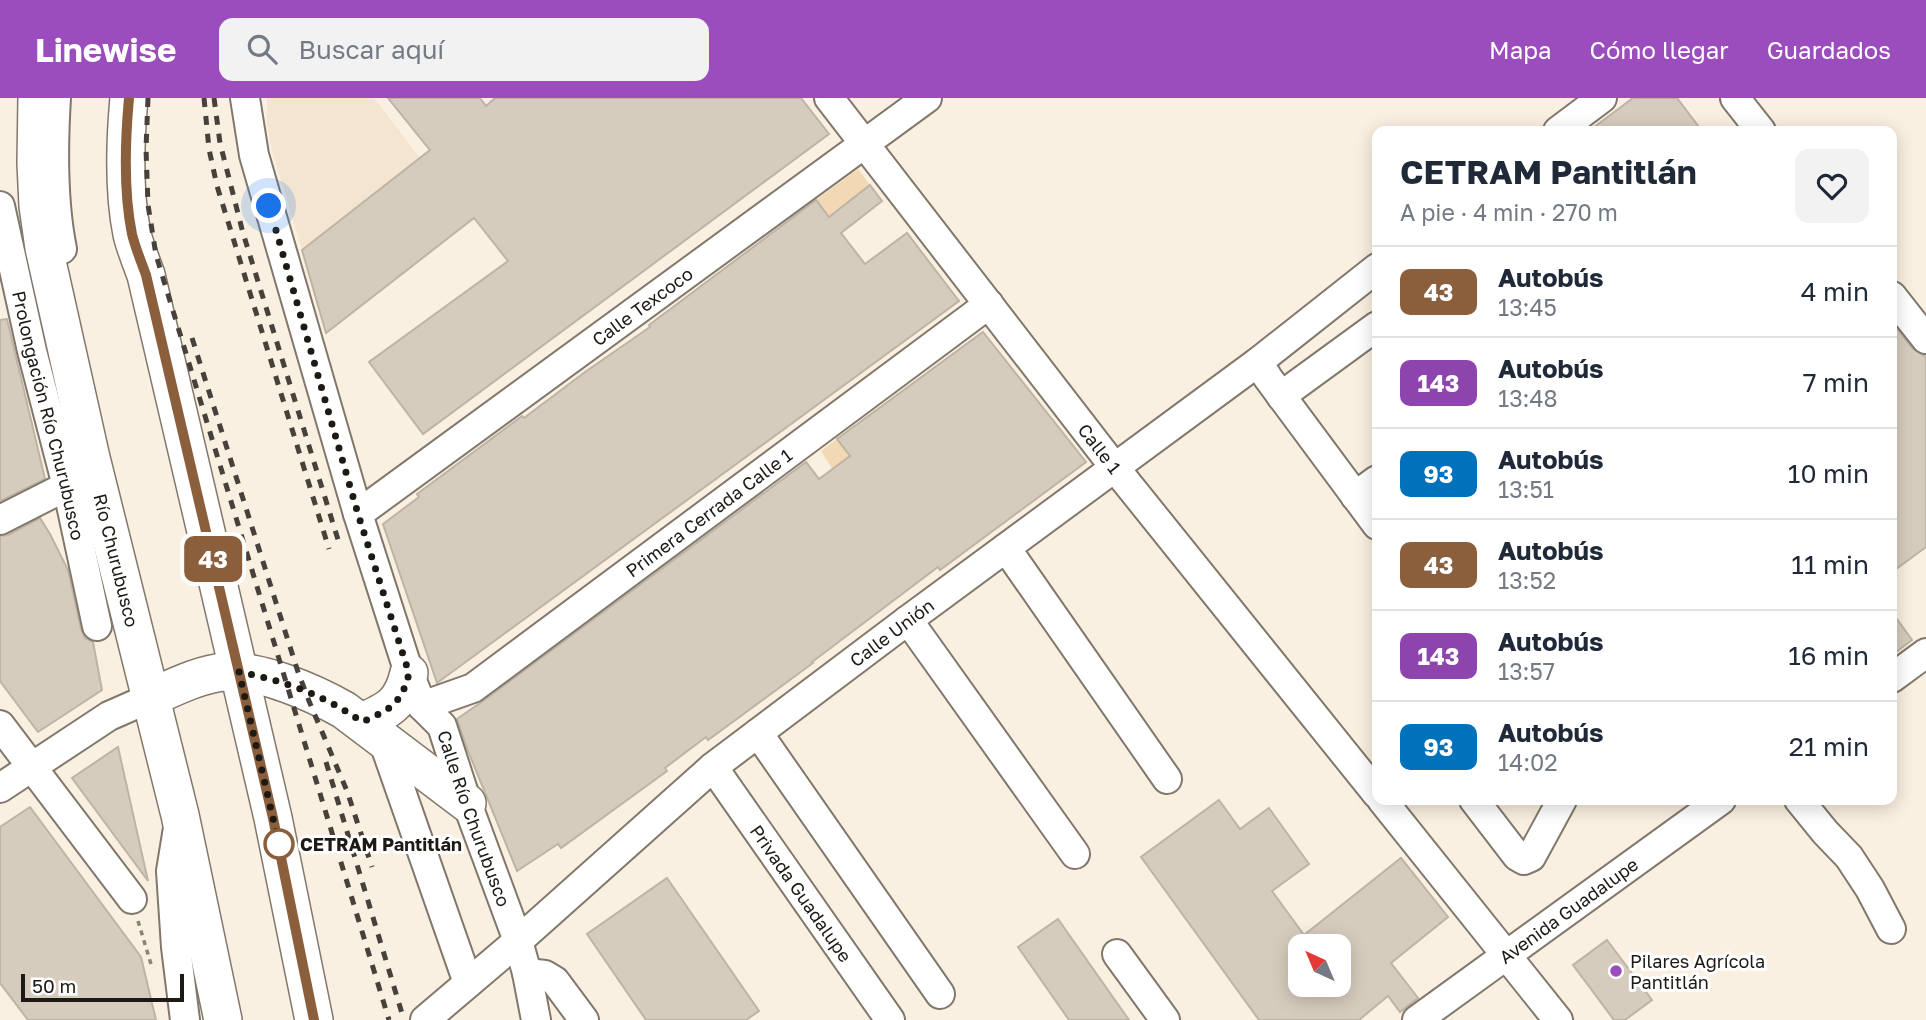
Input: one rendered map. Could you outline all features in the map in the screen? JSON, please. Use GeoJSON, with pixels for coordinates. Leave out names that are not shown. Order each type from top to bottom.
{"type":"FeatureCollection","features":[{"type":"Feature","properties":{"kind":"main road","name":"Río Churubusco"},"geometry":{"type":"LineString","coordinates":[[37,98],[38,206],[44,248],[91,458],[156,696],[223,1020]]}},
{"type":"Feature","properties":{"kind":"main road"},"geometry":{"type":"LineString","coordinates":[[129,98],[126,163],[132,235],[146,275],[232,672],[273,818],[314,1020]]}},
{"type":"Feature","properties":{"kind":"main road"},"geometry":{"type":"LineString","coordinates":[[156,696],[182,684],[232,672],[258,675],[316,695],[344,710],[467,803]]}},
{"type":"Feature","properties":{"kind":"main road"},"geometry":{"type":"LineString","coordinates":[[372,729],[415,689]]}},
{"type":"Feature","properties":{"kind":"street"},"geometry":{"type":"LineString","coordinates":[[56,98],[55,172],[58,228],[156,696],[237,1020]]}},
{"type":"Feature","properties":{"kind":"street"},"geometry":{"type":"LineString","coordinates":[[116,98],[116,166],[125,234],[232,672],[254,800],[301,1020]]}},
{"type":"Feature","properties":{"kind":"street","name":"Calle Río Churubusco"},"geometry":{"type":"LineString","coordinates":[[246,98],[248,128],[254,155],[358,514],[415,689],[442,726],[518,941],[536,1020]]}},
{"type":"Feature","properties":{"kind":"street","name":"Calle 1"},"geometry":{"type":"LineString","coordinates":[[829,98],[1115,468],[1372,788]]}},
{"type":"Feature","properties":{"kind":"street","name":"Calle Texcoco"},"geometry":{"type":"LineString","coordinates":[[358,514],[927,98]]}},
{"type":"Feature","properties":{"kind":"street"},"geometry":{"type":"LineString","coordinates":[[1565,126],[1602,98]]}},
{"type":"Feature","properties":{"kind":"street"},"geometry":{"type":"LineString","coordinates":[[1735,98],[1757,126]]}},
{"type":"Feature","properties":{"kind":"street","name":"Prolongación Río Churubusco"},"geometry":{"type":"LineString","coordinates":[[0,206],[5,247],[67,486],[97,626]]}},
{"type":"Feature","properties":{"kind":"street","name":"Calle Unión"},"geometry":{"type":"LineString","coordinates":[[425,1020],[459,1000],[518,941],[713,767],[1258,362],[1372,272]]}},
{"type":"Feature","properties":{"kind":"street"},"geometry":{"type":"LineString","coordinates":[[1897,302],[1926,339]]}},
{"type":"Feature","properties":{"kind":"street","name":"Primera Cerrada Calle 1"},"geometry":{"type":"LineString","coordinates":[[415,689],[473,688],[989,304]]}},
{"type":"Feature","properties":{"kind":"street"},"geometry":{"type":"LineString","coordinates":[[1281,396],[1372,330]]}},
{"type":"Feature","properties":{"kind":"street"},"geometry":{"type":"LineString","coordinates":[[1258,362],[1281,396],[1366,488],[1372,508]]}},
{"type":"Feature","properties":{"kind":"street"},"geometry":{"type":"LineString","coordinates":[[0,520],[67,486]]}},
{"type":"Feature","properties":{"kind":"street"},"geometry":{"type":"LineString","coordinates":[[1006,548],[1167,779]]}},
{"type":"Feature","properties":{"kind":"street"},"geometry":{"type":"LineString","coordinates":[[908,620],[1075,854]]}},
{"type":"Feature","properties":{"kind":"street"},"geometry":{"type":"LineString","coordinates":[[1897,674],[1926,653]]}},
{"type":"Feature","properties":{"kind":"street"},"geometry":{"type":"LineString","coordinates":[[0,788],[109,716],[156,696]]}},
{"type":"Feature","properties":{"kind":"street"},"geometry":{"type":"LineString","coordinates":[[0,724],[132,899]]}},
{"type":"Feature","properties":{"kind":"street"},"geometry":{"type":"LineString","coordinates":[[372,729],[459,1000]]}},
{"type":"Feature","properties":{"kind":"street"},"geometry":{"type":"LineString","coordinates":[[758,733],[940,994]]}},
{"type":"Feature","properties":{"kind":"street","name":"Privada Guadalupe"},"geometry":{"type":"LineString","coordinates":[[713,767],[890,1020]]}},
{"type":"Feature","properties":{"kind":"street"},"geometry":{"type":"LineString","coordinates":[[1386,805],[1558,1020]]}},
{"type":"Feature","properties":{"kind":"street"},"geometry":{"type":"LineString","coordinates":[[1478,805],[1517,856],[1524,860],[1531,858],[1559,805]]}},
{"type":"Feature","properties":{"kind":"street","name":"Avenida Guadalupe"},"geometry":{"type":"LineString","coordinates":[[1417,1020],[1454,1009],[1506,954],[1714,805]]}},
{"type":"Feature","properties":{"kind":"street"},"geometry":{"type":"LineString","coordinates":[[1803,805],[1849,857],[1891,929]]}},
{"type":"Feature","properties":{"kind":"street"},"geometry":{"type":"LineString","coordinates":[[180,815],[171,871],[176,947],[185,1020]]}},
{"type":"Feature","properties":{"kind":"street"},"geometry":{"type":"LineString","coordinates":[[1118,954],[1165,1020]]}},
{"type":"Feature","properties":{"kind":"street"},"geometry":{"type":"LineString","coordinates":[[527,973],[545,975],[555,981],[584,1020]]}},
{"type":"Feature","properties":{"kind":"shaded area"},"geometry":{"type":"Polygon","coordinates":[[[267,98],[374,98],[420,158],[302,250],[273,154],[267,125],[267,98]]]}},
{"type":"Feature","properties":{"kind":"shaded area"},"geometry":{"type":"Polygon","coordinates":[[[858,169],[870,185],[829,217],[816,200],[858,169]]]}},
{"type":"Feature","properties":{"kind":"shaded area"},"geometry":{"type":"Polygon","coordinates":[[[837,439],[887,503],[865,520],[821,451],[837,439]]]}},
{"type":"Feature","properties":{"kind":"building"},"geometry":{"type":"Polygon","coordinates":[[[388,98],[480,98],[486,106],[495,98],[801,98],[829,134],[423,434],[369,362],[508,261],[474,218],[326,333],[302,250],[430,150],[388,98]]]}},
{"type":"Feature","properties":{"kind":"building"},"geometry":{"type":"Polygon","coordinates":[[[1633,98],[1677,98],[1698,126],[1596,126],[1633,98]]]}},
{"type":"Feature","properties":{"kind":"building"},"geometry":{"type":"Polygon","coordinates":[[[870,185],[882,201],[841,233],[865,264],[907,233],[959,301],[437,683],[383,524],[419,497],[417,494],[522,416],[524,418],[650,327],[649,325],[816,200],[829,217],[870,185]]]}},
{"type":"Feature","properties":{"kind":"building"},"geometry":{"type":"Polygon","coordinates":[[[7,319],[45,479],[0,501],[0,320],[7,319]]]}},
{"type":"Feature","properties":{"kind":"building"},"geometry":{"type":"Polygon","coordinates":[[[1897,328],[1913,349],[1926,357],[1926,547],[1897,568],[1897,328]]]}},
{"type":"Feature","properties":{"kind":"building"},"geometry":{"type":"Polygon","coordinates":[[[983,332],[1086,462],[940,570],[938,567],[708,740],[706,737],[665,768],[667,771],[561,848],[558,844],[517,871],[457,719],[806,462],[819,479],[850,456],[837,439],[983,332]]]}},
{"type":"Feature","properties":{"kind":"building"},"geometry":{"type":"Polygon","coordinates":[[[40,518],[68,570],[81,629],[85,638],[93,642],[102,690],[38,732],[0,681],[0,536],[8,535],[40,518]]]}},
{"type":"Feature","properties":{"kind":"building"},"geometry":{"type":"Polygon","coordinates":[[[1897,619],[1912,640],[1897,651],[1897,619]]]}},
{"type":"Feature","properties":{"kind":"building"},"geometry":{"type":"Polygon","coordinates":[[[118,747],[148,881],[72,778],[118,747]]]}},
{"type":"Feature","properties":{"kind":"building"},"geometry":{"type":"Polygon","coordinates":[[[1219,800],[1240,829],[1269,808],[1309,864],[1272,891],[1303,934],[1288,934],[1288,998],[1351,998],[1351,934],[1305,934],[1401,858],[1448,917],[1391,963],[1418,998],[1400,1012],[1388,996],[1359,1020],[1259,1020],[1141,857],[1219,800]]]}},
{"type":"Feature","properties":{"kind":"building"},"geometry":{"type":"Polygon","coordinates":[[[30,807],[141,957],[156,1020],[28,1020],[0,983],[0,827],[30,807]]]}},
{"type":"Feature","properties":{"kind":"building"},"geometry":{"type":"Polygon","coordinates":[[[667,878],[759,1011],[746,1020],[646,1020],[587,934],[667,878]]]}},
{"type":"Feature","properties":{"kind":"building"},"geometry":{"type":"Polygon","coordinates":[[[1058,919],[1129,1020],[1069,1020],[1018,947],[1058,919]]]}},
{"type":"Feature","properties":{"kind":"building"},"geometry":{"type":"Polygon","coordinates":[[[1607,940],[1652,1000],[1625,1020],[1614,1020],[1573,965],[1607,940]]]}},
{"type":"Feature","properties":{"kind":"railway"},"geometry":{"type":"LineString","coordinates":[[148,98],[148,205],[156,255],[389,1020]]}},
{"type":"Feature","properties":{"kind":"railway"},"geometry":{"type":"LineString","coordinates":[[204,98],[209,149],[217,186],[329,549]]}},
{"type":"Feature","properties":{"kind":"railway"},"geometry":{"type":"LineString","coordinates":[[214,98],[220,143],[243,233],[340,546]]}},
{"type":"Feature","properties":{"kind":"railway"},"geometry":{"type":"LineString","coordinates":[[192,338],[298,672],[347,791],[372,867]]}},
{"type":"Feature","properties":{"kind":"railway"},"geometry":{"type":"LineString","coordinates":[[326,762],[404,1020]]}},
{"type":"Feature","properties":{"kind":"bus line","name":"43"},"geometry":{"type":"LineString","coordinates":[[129,98],[126,163],[132,235],[146,275],[268,794],[314,1020]]}},
{"type":"Feature","properties":{"kind":"place","name":"CETRAM Pantitlán"},"geometry":{"type":"Point","coordinates":[279,844]}},
{"type":"Feature","properties":{"kind":"place","name":"Pilares Agrícola Pantitlán"},"geometry":{"type":"Point","coordinates":[1616,971]}},
{"type":"Feature","properties":{"kind":"route"},"geometry":{"type":"LineString","coordinates":[[269,206],[358,514],[409,673],[403,694],[395,703],[362,722],[327,700],[305,691],[258,675],[239,672],[279,844]]}}]}
